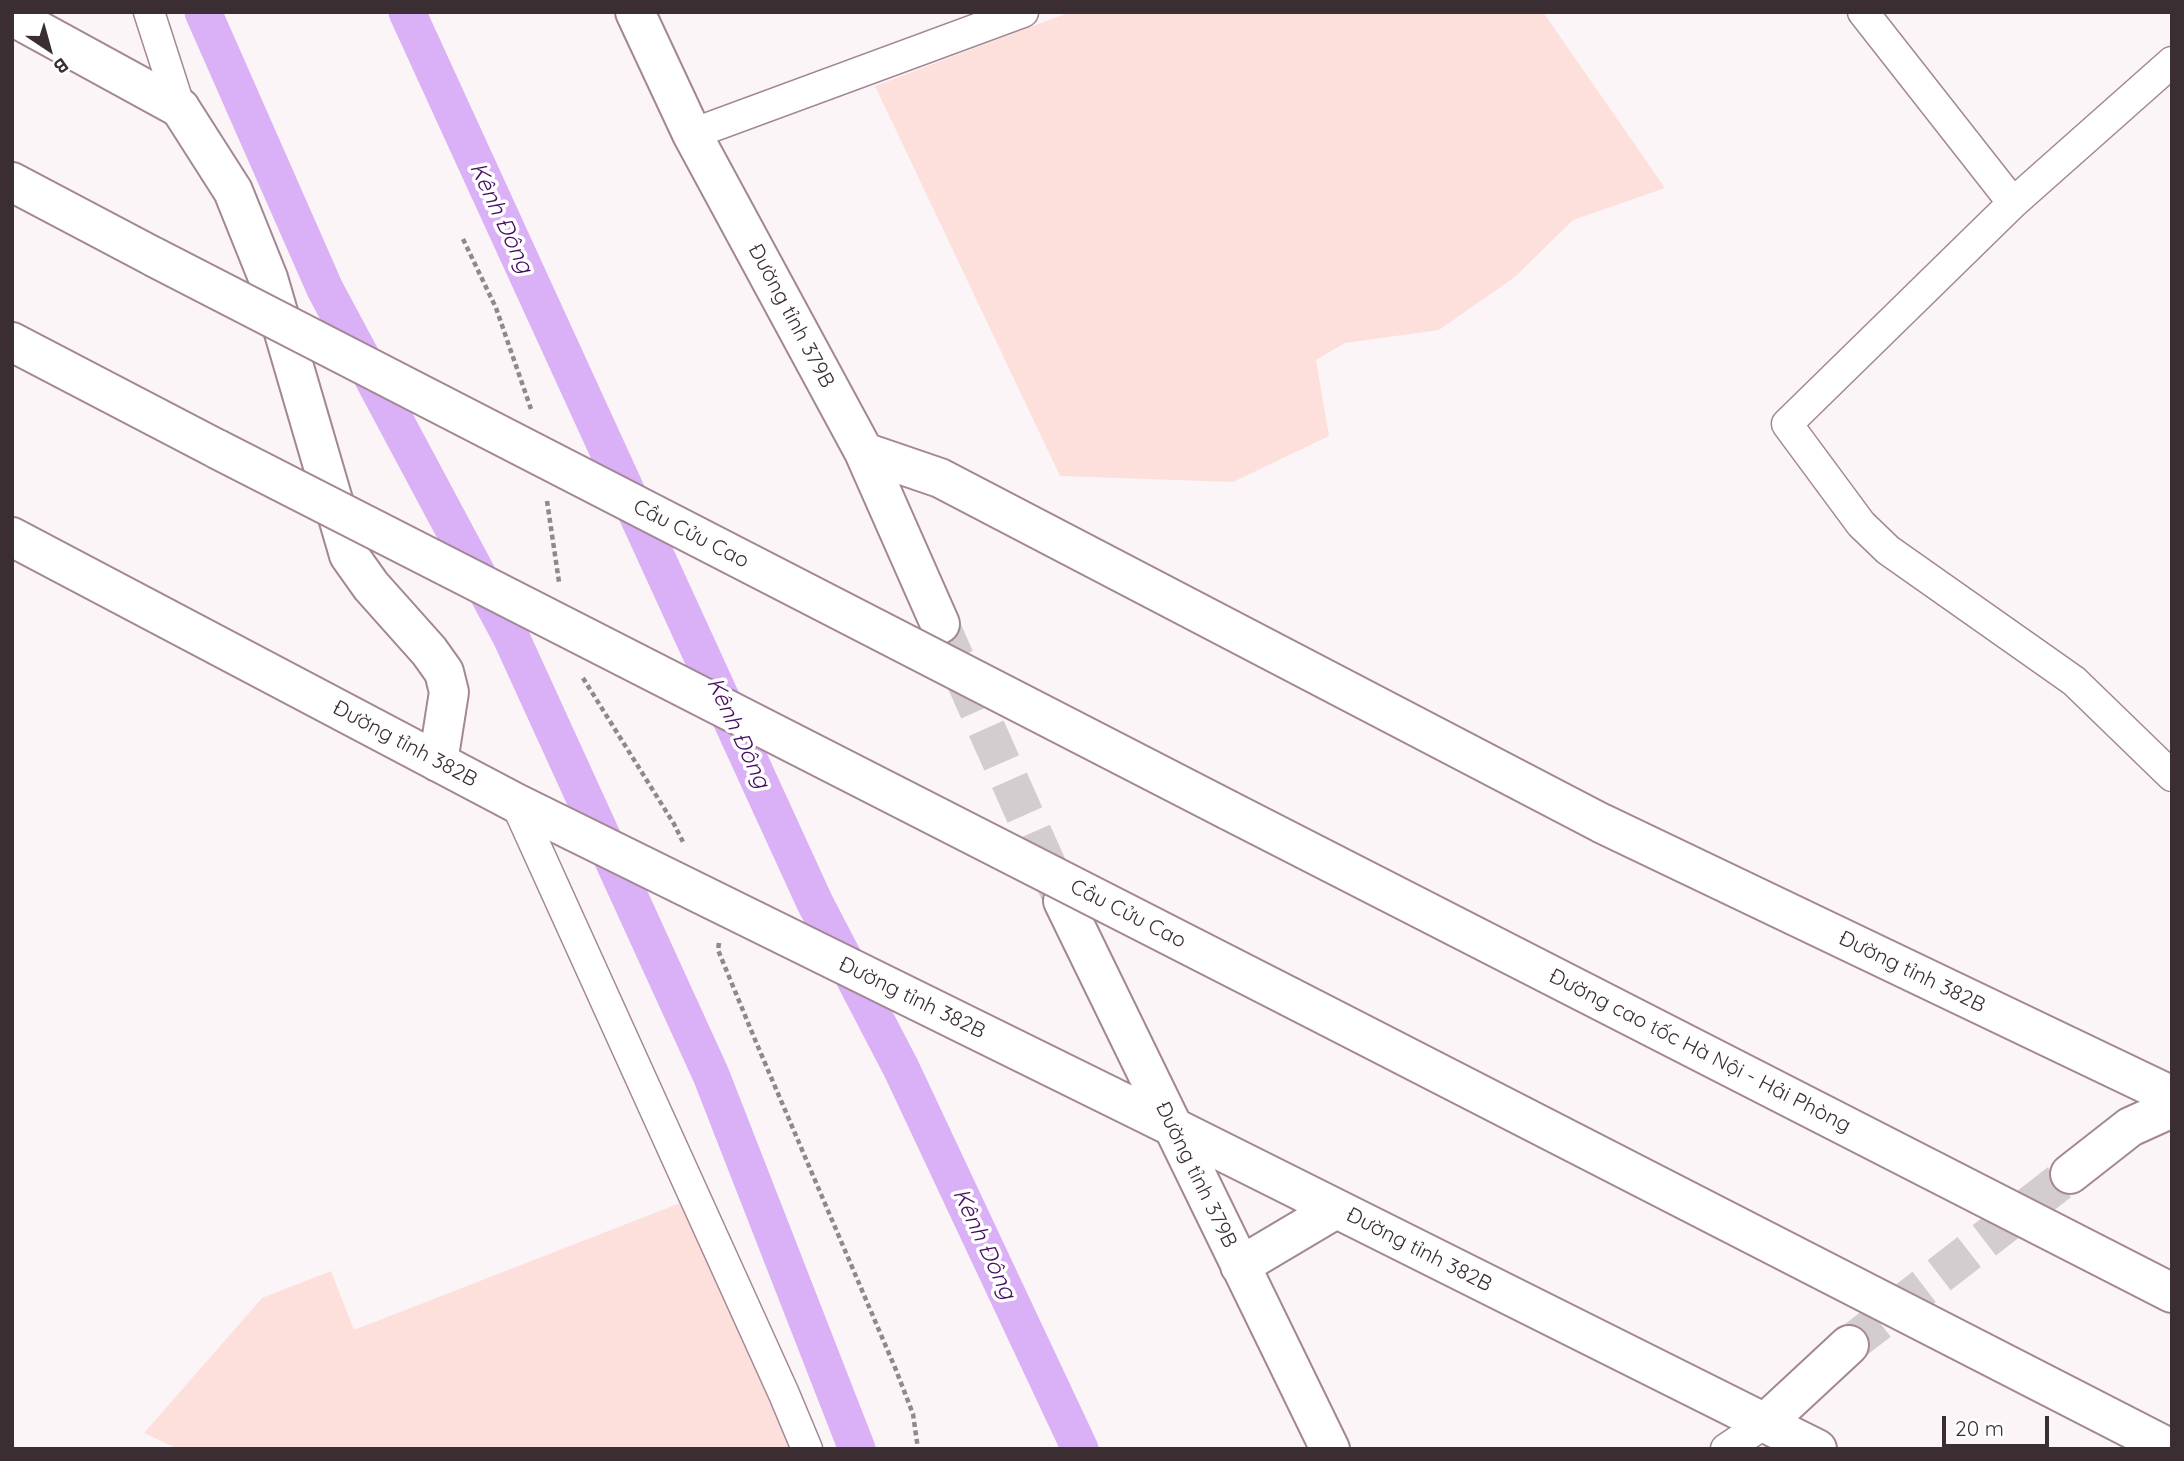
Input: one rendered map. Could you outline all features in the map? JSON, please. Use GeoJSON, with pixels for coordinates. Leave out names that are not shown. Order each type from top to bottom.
{"type":"FeatureCollection","features":[{"type":"Feature","properties":{"kind":"main road","name":"Đường tỉnh 379B"},"geometry":{"type":"LineString","coordinates":[[635,12],[692,134],[864,452],[940,624]]}},
{"type":"Feature","properties":{"kind":"main road"},"geometry":{"type":"LineString","coordinates":[[12,16],[180,108],[233,191],[268,278],[349,555],[371,586],[429,651],[444,672],[449,692],[438,762]]}},
{"type":"Feature","properties":{"kind":"main road","name":"Cầu Cửu Cao"},"geometry":{"type":"LineString","coordinates":[[12,181],[154,257],[1228,810]]}},
{"type":"Feature","properties":{"kind":"main road","name":"Cầu Cửu Cao"},"geometry":{"type":"LineString","coordinates":[[12,342],[2171,1449]]}},
{"type":"Feature","properties":{"kind":"main road","name":"Đường tỉnh 382B"},"geometry":{"type":"LineString","coordinates":[[864,452],[940,478],[1601,823],[2172,1096]]}},
{"type":"Feature","properties":{"kind":"main road","name":"Đường tỉnh 382B"},"geometry":{"type":"LineString","coordinates":[[12,537],[532,811],[1817,1449]]}},
{"type":"Feature","properties":{"kind":"main road","name":"Đường cao tốc Hà Nội - Hải Phòng"},"geometry":{"type":"LineString","coordinates":[[1228,810],[2172,1293]]}},
{"type":"Feature","properties":{"kind":"main road","name":"Đường tỉnh 379B"},"geometry":{"type":"LineString","coordinates":[[1063,901],[1330,1449]]}},
{"type":"Feature","properties":{"kind":"main road"},"geometry":{"type":"LineString","coordinates":[[2070,1174],[2130,1127],[2172,1108]]}},
{"type":"Feature","properties":{"kind":"main road"},"geometry":{"type":"LineString","coordinates":[[1240,1266],[1336,1209]]}},
{"type":"Feature","properties":{"kind":"main road"},"geometry":{"type":"LineString","coordinates":[[1765,1423],[1849,1345]]}},
{"type":"Feature","properties":{"kind":"street"},"geometry":{"type":"LineString","coordinates":[[149,12],[180,108]]}},
{"type":"Feature","properties":{"kind":"street"},"geometry":{"type":"LineString","coordinates":[[692,134],[1023,12]]}},
{"type":"Feature","properties":{"kind":"street"},"geometry":{"type":"LineString","coordinates":[[1863,12],[2012,203]]}},
{"type":"Feature","properties":{"kind":"street"},"geometry":{"type":"LineString","coordinates":[[2172,62],[2012,203],[1787,424],[1861,524],[1888,550],[2074,681],[2172,776]]}},
{"type":"Feature","properties":{"kind":"street"},"geometry":{"type":"LineString","coordinates":[[532,811],[807,1449]]}},
{"type":"Feature","properties":{"kind":"street"},"geometry":{"type":"LineString","coordinates":[[1726,1449],[1765,1423]]}},
{"type":"Feature","properties":{"kind":"shaded area"},"geometry":{"type":"Polygon","coordinates":[[[1070,12],[1543,12],[1665,188],[1573,220],[1515,277],[1439,330],[1345,343],[1316,360],[1329,436],[1233,482],[1060,476],[875,86],[1070,12]]]}},
{"type":"Feature","properties":{"kind":"shaded area"},"geometry":{"type":"Polygon","coordinates":[[[693,1198],[790,1449],[178,1449],[144,1433],[262,1298],[331,1271],[354,1330],[693,1198]]]}},
{"type":"Feature","properties":{"kind":"waterway"},"geometry":{"type":"LineString","coordinates":[[203,12],[325,289],[511,637],[711,1075],[857,1449]]}},
{"type":"Feature","properties":{"kind":"waterway","name":"Kênh Đông"},"geometry":{"type":"LineString","coordinates":[[407,12],[815,903],[901,1068],[1080,1449]]}},
{"type":"Feature","properties":{"kind":"tunnel"},"geometry":{"type":"LineString","coordinates":[[940,624],[1060,894]]}},
{"type":"Feature","properties":{"kind":"tunnel"},"geometry":{"type":"LineString","coordinates":[[1849,1345],[2070,1174]]}}]}
